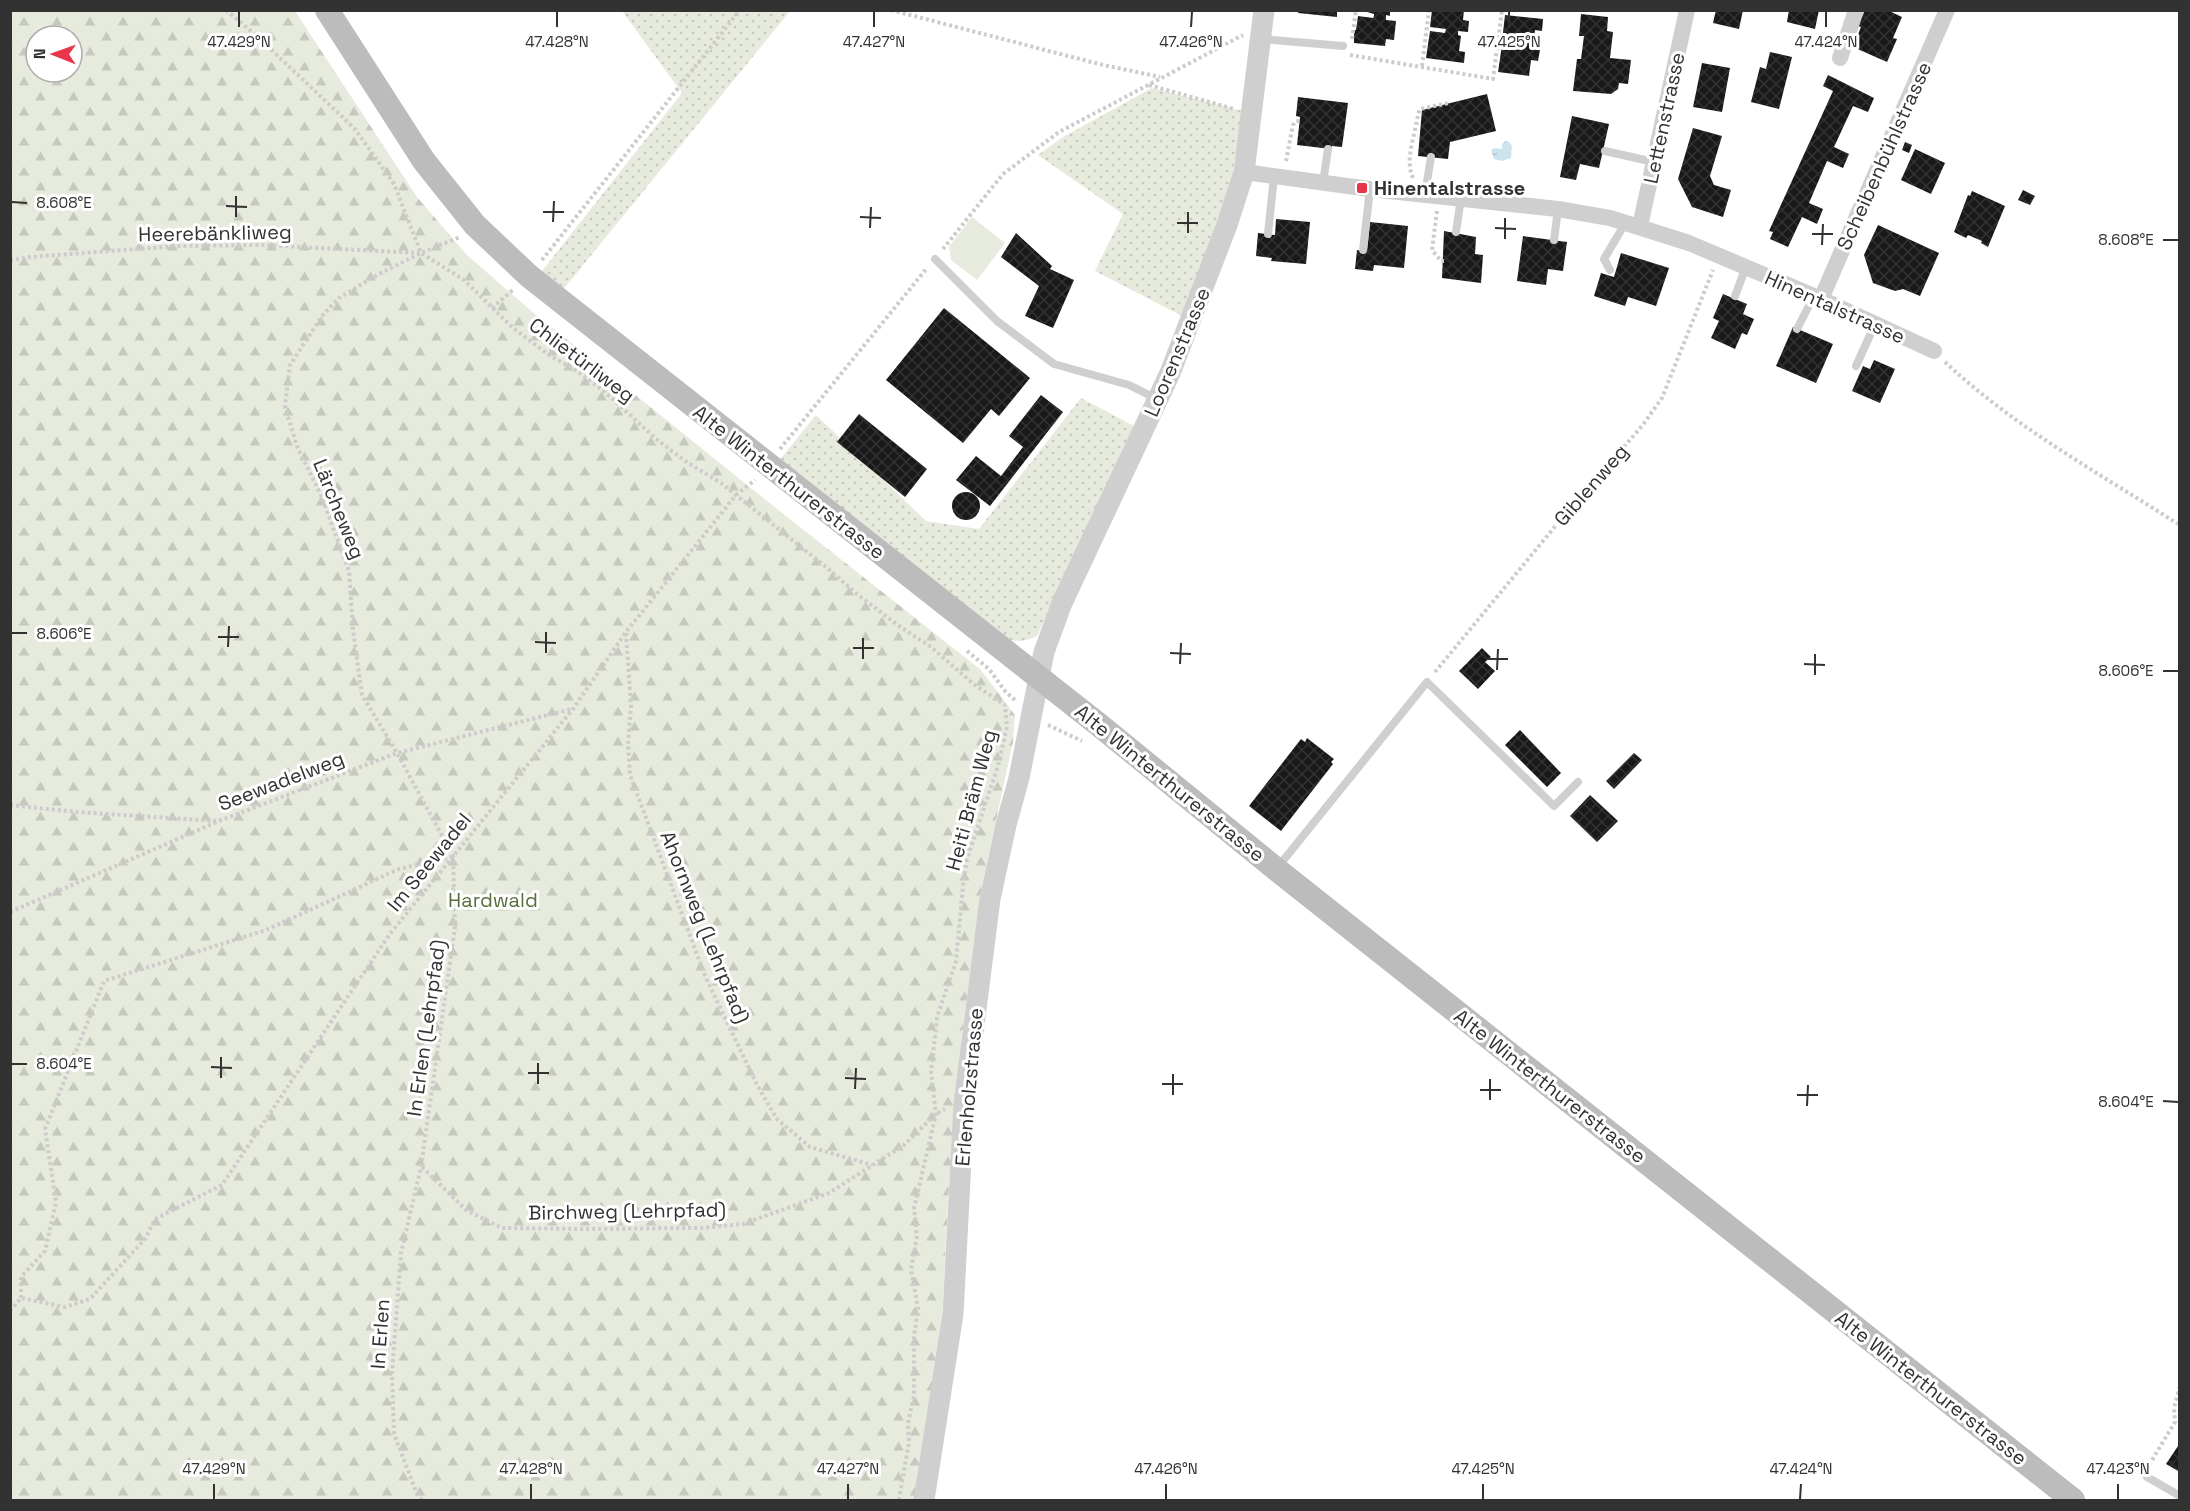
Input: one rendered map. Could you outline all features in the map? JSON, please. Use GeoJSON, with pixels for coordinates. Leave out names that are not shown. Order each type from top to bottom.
{"type":"FeatureCollection","features":[{"type":"Feature","properties":{"kind":"main road","name":"Alte Winterthurerstrasse"},"geometry":{"type":"LineString","coordinates":[[327,10],[424,161],[475,225],[529,276],[1039,678],[1276,869],[2073,1500]]}},
{"type":"Feature","properties":{"kind":"street","name":"Lettenstrasse"},"geometry":{"type":"LineString","coordinates":[[1633,224],[1654,162],[1687,10]]}},
{"type":"Feature","properties":{"kind":"street"},"geometry":{"type":"LineString","coordinates":[[1840,58],[1857,10]]}},
{"type":"Feature","properties":{"kind":"street","name":"Scheibenbühlstrasse"},"geometry":{"type":"LineString","coordinates":[[1818,298],[1945,11]]}},
{"type":"Feature","properties":{"kind":"street","name":"Loorenstrasse"},"geometry":{"type":"LineString","coordinates":[[1039,678],[1044,652],[1062,603],[1158,399],[1215,259],[1244,172],[1263,24]]}},
{"type":"Feature","properties":{"kind":"street","name":"Hinentalstrasse"},"geometry":{"type":"LineString","coordinates":[[1244,172],[1280,172],[1323,183],[1557,209],[1633,224],[1689,243],[1746,267],[1934,351]]}},
{"type":"Feature","properties":{"kind":"street","name":"Erlenholzstrasse"},"geometry":{"type":"LineString","coordinates":[[924,1500],[953,1314],[964,1104],[990,899],[1019,778],[1039,678]]}},
{"type":"Feature","properties":{"kind":"lane"},"geometry":{"type":"LineString","coordinates":[[1263,24],[1341,50]]}},
{"type":"Feature","properties":{"kind":"lane"},"geometry":{"type":"LineString","coordinates":[[1323,183],[1328,149]]}},
{"type":"Feature","properties":{"kind":"lane"},"geometry":{"type":"LineString","coordinates":[[1605,151],[1654,162]]}},
{"type":"Feature","properties":{"kind":"lane"},"geometry":{"type":"LineString","coordinates":[[1426,194],[1431,157]]}},
{"type":"Feature","properties":{"kind":"lane"},"geometry":{"type":"LineString","coordinates":[[1268,234],[1280,172]]}},
{"type":"Feature","properties":{"kind":"lane"},"geometry":{"type":"LineString","coordinates":[[1363,250],[1370,189]]}},
{"type":"Feature","properties":{"kind":"lane"},"geometry":{"type":"LineString","coordinates":[[1456,232],[1461,198]]}},
{"type":"Feature","properties":{"kind":"lane"},"geometry":{"type":"LineString","coordinates":[[1554,240],[1557,209]]}},
{"type":"Feature","properties":{"kind":"lane"},"geometry":{"type":"LineString","coordinates":[[1610,270],[1604,259],[1633,224]]}},
{"type":"Feature","properties":{"kind":"lane"},"geometry":{"type":"LineString","coordinates":[[935,259],[997,321],[1054,364],[1130,385],[1158,399]]}},
{"type":"Feature","properties":{"kind":"lane"},"geometry":{"type":"LineString","coordinates":[[1735,296],[1746,267]]}},
{"type":"Feature","properties":{"kind":"lane"},"geometry":{"type":"LineString","coordinates":[[1797,328],[1818,298]]}},
{"type":"Feature","properties":{"kind":"lane"},"geometry":{"type":"LineString","coordinates":[[1856,366],[1875,324]]}},
{"type":"Feature","properties":{"kind":"lane"},"geometry":{"type":"LineString","coordinates":[[1276,869],[1427,682],[1554,806],[1578,782]]}},
{"type":"Feature","properties":{"kind":"lane"},"geometry":{"type":"LineString","coordinates":[[2147,1477],[2180,1496]]}},
{"type":"Feature","properties":{"kind":"path"},"geometry":{"type":"LineString","coordinates":[[226,10],[355,129],[394,184],[421,253]]}},
{"type":"Feature","properties":{"kind":"path"},"geometry":{"type":"LineString","coordinates":[[492,308],[529,276],[740,10]]}},
{"type":"Feature","properties":{"kind":"path"},"geometry":{"type":"LineString","coordinates":[[891,10],[1160,78]]}},
{"type":"Feature","properties":{"kind":"path"},"geometry":{"type":"LineString","coordinates":[[1352,35],[1356,10]]}},
{"type":"Feature","properties":{"kind":"path"},"geometry":{"type":"LineString","coordinates":[[1422,66],[1429,10]]}},
{"type":"Feature","properties":{"kind":"path"},"geometry":{"type":"LineString","coordinates":[[1341,50],[1493,79],[1502,10]]}},
{"type":"Feature","properties":{"kind":"path"},"geometry":{"type":"LineString","coordinates":[[1242,112],[1148,84],[1263,24]]}},
{"type":"Feature","properties":{"kind":"path"},"geometry":{"type":"LineString","coordinates":[[1444,261],[1441,261],[1432,250],[1426,194],[1410,172],[1410,155],[1420,109],[1449,103]]}},
{"type":"Feature","properties":{"kind":"path"},"geometry":{"type":"LineString","coordinates":[[1280,172],[1293,125],[1296,121],[1300,121]]}},
{"type":"Feature","properties":{"kind":"path","name":"Lärcheweg"},"geometry":{"type":"LineString","coordinates":[[453,856],[397,753],[362,695],[353,630],[349,571],[321,495],[298,449],[285,407],[290,365],[322,315],[339,297],[421,253],[459,238],[475,225]]}},
{"type":"Feature","properties":{"kind":"path","name":"Heerebänkliweg"},"geometry":{"type":"LineString","coordinates":[[10,260],[30,256],[178,246],[262,245],[421,253]]}},
{"type":"Feature","properties":{"kind":"path","name":"Chlietürliweg"},"geometry":{"type":"LineString","coordinates":[[421,253],[464,280],[513,328],[549,355],[579,372],[606,393],[655,438],[688,463],[721,483],[857,594],[931,647],[976,686],[1005,705]]}},
{"type":"Feature","properties":{"kind":"path","name":"Giblenweg"},"geometry":{"type":"LineString","coordinates":[[1427,682],[1562,518],[1642,426],[1662,398],[1716,264]]}},
{"type":"Feature","properties":{"kind":"path"},"geometry":{"type":"LineString","coordinates":[[1934,351],[1970,386],[2032,431],[2178,524]]}},
{"type":"Feature","properties":{"kind":"path","name":"Im Seewadel"},"geometry":{"type":"LineString","coordinates":[[21,1298],[64,1307],[90,1299],[145,1239],[155,1219],[222,1185],[389,935],[573,709],[626,632],[736,495]]}},
{"type":"Feature","properties":{"kind":"path","name":"Ahornweg (Lehrpfad)"},"geometry":{"type":"LineString","coordinates":[[626,632],[631,706],[628,744],[630,775],[705,976],[757,1085],[777,1119],[810,1147],[872,1165]]}},
{"type":"Feature","properties":{"kind":"path","name":"Heiti Bräm Weg"},"geometry":{"type":"LineString","coordinates":[[936,1114],[931,1073],[937,1017],[956,961],[967,859],[998,766],[1007,727],[1005,705]]}},
{"type":"Feature","properties":{"kind":"path","name":"Seewadelweg"},"geometry":{"type":"LineString","coordinates":[[10,912],[219,821],[397,753],[573,709]]}},
{"type":"Feature","properties":{"kind":"path"},"geometry":{"type":"LineString","coordinates":[[10,805],[77,812],[219,821]]}},
{"type":"Feature","properties":{"kind":"path"},"geometry":{"type":"LineString","coordinates":[[10,1311],[21,1298],[21,1277],[45,1251],[56,1202],[45,1129],[104,981],[266,930],[399,869],[453,856]]}},
{"type":"Feature","properties":{"kind":"path","name":"In Erlen (Lehrpfad)"},"geometry":{"type":"LineString","coordinates":[[422,1167],[455,927],[453,856]]}},
{"type":"Feature","properties":{"kind":"path","name":"Birchweg (Lehrpfad)"},"geometry":{"type":"LineString","coordinates":[[422,1167],[466,1210],[502,1227],[701,1228],[743,1224],[830,1192],[904,1144],[936,1114],[950,1107],[964,1104]]}},
{"type":"Feature","properties":{"kind":"path"},"geometry":{"type":"LineString","coordinates":[[899,1500],[909,1442],[908,1423],[914,1396],[914,1337],[918,1308],[911,1270],[917,1236],[914,1208],[936,1114]]}},
{"type":"Feature","properties":{"kind":"path","name":"In Erlen"},"geometry":{"type":"LineString","coordinates":[[422,1167],[401,1253],[392,1373],[394,1434],[417,1494],[422,1500]]}},
{"type":"Feature","properties":{"kind":"path"},"geometry":{"type":"LineString","coordinates":[[2147,1477],[2144,1474],[2175,1422],[2174,1408],[2180,1386]]}},
{"type":"Feature","properties":{"kind":"green space","name":"Hardwald"},"geometry":{"type":"Polygon","coordinates":[[[10,11],[295,11],[417,197],[467,255],[529,309],[981,670],[1015,715],[1013,742],[982,885],[962,1035],[949,1184],[942,1318],[915,1500],[11,1500],[10,11]]]}},
{"type":"Feature","properties":{"kind":"green space"},"geometry":{"type":"Polygon","coordinates":[[[622,11],[790,11],[562,291],[542,271],[682,93],[622,11]]]}},
{"type":"Feature","properties":{"kind":"green space"},"geometry":{"type":"Polygon","coordinates":[[[1152,88],[1243,111],[1233,171],[1208,257],[1182,316],[1095,271],[1123,214],[1038,155],[1063,137],[1152,88]]]}},
{"type":"Feature","properties":{"kind":"green space"},"geometry":{"type":"Polygon","coordinates":[[[972,217],[1005,243],[977,280],[951,260],[949,247],[972,217]]]}},
{"type":"Feature","properties":{"kind":"green space"},"geometry":{"type":"Polygon","coordinates":[[[1081,398],[1134,426],[1037,636],[1024,641],[1004,637],[777,463],[816,415],[926,521],[979,529],[1081,398]]]}},
{"type":"Feature","properties":{"kind":"water"},"geometry":{"type":"Polygon","coordinates":[[[1505,141],[1512,146],[1511,158],[1502,161],[1494,159],[1491,150],[1502,149],[1505,141]]]}},
{"type":"Feature","properties":{"kind":"building"},"geometry":{"type":"Polygon","coordinates":[[[1299,10],[1337,10],[1337,17],[1298,13],[1299,10]]]}},
{"type":"Feature","properties":{"kind":"building"},"geometry":{"type":"Polygon","coordinates":[[[1360,10],[1390,10],[1390,16],[1386,15],[1386,20],[1396,21],[1394,40],[1386,39],[1385,46],[1354,43],[1354,30],[1356,30],[1358,16],[1373,18],[1374,16],[1374,14],[1360,10]]]}},
{"type":"Feature","properties":{"kind":"building"},"geometry":{"type":"Polygon","coordinates":[[[1432,10],[1464,10],[1463,20],[1469,21],[1468,32],[1458,31],[1458,35],[1461,36],[1459,51],[1465,52],[1464,63],[1426,58],[1430,31],[1445,33],[1446,29],[1430,27],[1432,10]]]}},
{"type":"Feature","properties":{"kind":"building"},"geometry":{"type":"Polygon","coordinates":[[[1716,10],[1743,10],[1739,29],[1713,23],[1716,10]]]}},
{"type":"Feature","properties":{"kind":"building"},"geometry":{"type":"Polygon","coordinates":[[[1789,10],[1819,10],[1815,29],[1787,22],[1789,10]]]}},
{"type":"Feature","properties":{"kind":"building"},"geometry":{"type":"Polygon","coordinates":[[[1865,10],[1887,10],[1902,17],[1893,38],[1897,39],[1887,62],[1853,47],[1865,10]]]}},
{"type":"Feature","properties":{"kind":"building"},"geometry":{"type":"Polygon","coordinates":[[[1581,14],[1608,17],[1607,31],[1613,32],[1610,58],[1631,60],[1628,84],[1619,83],[1618,89],[1611,94],[1573,91],[1577,59],[1581,59],[1584,36],[1579,36],[1581,14]]]}},
{"type":"Feature","properties":{"kind":"building"},"geometry":{"type":"Polygon","coordinates":[[[1505,15],[1543,19],[1542,31],[1535,30],[1533,45],[1530,45],[1530,49],[1540,50],[1538,61],[1531,60],[1529,76],[1498,72],[1502,45],[1517,47],[1518,45],[1518,43],[1502,41],[1505,15]]]}},
{"type":"Feature","properties":{"kind":"building"},"geometry":{"type":"Polygon","coordinates":[[[1770,52],[1792,57],[1779,109],[1751,102],[1760,67],[1766,69],[1770,52]]]}},
{"type":"Feature","properties":{"kind":"building"},"geometry":{"type":"Polygon","coordinates":[[[1702,63],[1730,68],[1722,112],[1693,107],[1702,63]]]}},
{"type":"Feature","properties":{"kind":"building"},"geometry":{"type":"Polygon","coordinates":[[[1828,75],[1874,98],[1868,112],[1853,106],[1834,147],[1849,154],[1843,168],[1827,161],[1809,203],[1823,209],[1817,224],[1802,217],[1788,247],[1770,239],[1773,232],[1769,231],[1833,91],[1823,86],[1828,75]]]}},
{"type":"Feature","properties":{"kind":"building"},"geometry":{"type":"Polygon","coordinates":[[[1487,94],[1496,131],[1450,142],[1448,159],[1418,156],[1422,110],[1487,94]]]}},
{"type":"Feature","properties":{"kind":"building"},"geometry":{"type":"Polygon","coordinates":[[[1298,97],[1348,103],[1342,147],[1332,146],[1331,149],[1297,145],[1300,117],[1296,116],[1298,97]]]}},
{"type":"Feature","properties":{"kind":"building"},"geometry":{"type":"Polygon","coordinates":[[[1572,116],[1609,124],[1599,168],[1580,164],[1576,180],[1560,177],[1572,116]]]}},
{"type":"Feature","properties":{"kind":"building"},"geometry":{"type":"Polygon","coordinates":[[[1693,128],[1722,136],[1710,176],[1714,185],[1731,190],[1723,217],[1692,207],[1678,179],[1693,128]]]}},
{"type":"Feature","properties":{"kind":"building"},"geometry":{"type":"Polygon","coordinates":[[[1905,142],[1912,145],[1909,153],[1902,150],[1905,142]]]}},
{"type":"Feature","properties":{"kind":"building"},"geometry":{"type":"Polygon","coordinates":[[[1915,149],[1945,163],[1931,194],[1901,180],[1915,149]]]}},
{"type":"Feature","properties":{"kind":"building"},"geometry":{"type":"Polygon","coordinates":[[[2023,190],[2035,196],[2030,205],[2018,200],[2023,190]]]}},
{"type":"Feature","properties":{"kind":"building"},"geometry":{"type":"Polygon","coordinates":[[[1972,191],[2005,206],[1988,247],[1981,243],[1982,241],[1968,235],[1966,238],[1954,232],[1968,195],[1970,196],[1972,191]]]}},
{"type":"Feature","properties":{"kind":"building"},"geometry":{"type":"Polygon","coordinates":[[[1276,219],[1310,222],[1306,264],[1271,261],[1272,258],[1256,256],[1258,233],[1275,235],[1276,219]]]}},
{"type":"Feature","properties":{"kind":"building"},"geometry":{"type":"Polygon","coordinates":[[[1370,222],[1408,226],[1404,268],[1374,265],[1373,271],[1355,269],[1357,250],[1367,251],[1370,222]]]}},
{"type":"Feature","properties":{"kind":"building"},"geometry":{"type":"Polygon","coordinates":[[[1878,225],[1939,253],[1920,296],[1903,289],[1895,291],[1873,283],[1864,255],[1878,225]]]}},
{"type":"Feature","properties":{"kind":"building"},"geometry":{"type":"Polygon","coordinates":[[[1444,231],[1476,237],[1475,254],[1483,255],[1481,283],[1442,278],[1444,231]]]}},
{"type":"Feature","properties":{"kind":"building"},"geometry":{"type":"Polygon","coordinates":[[[1016,233],[1052,266],[1050,269],[1074,280],[1053,328],[1025,316],[1039,286],[1001,257],[1016,233]]]}},
{"type":"Feature","properties":{"kind":"building"},"geometry":{"type":"Polygon","coordinates":[[[1523,236],[1567,242],[1563,271],[1548,269],[1546,285],[1517,281],[1523,236]]]}},
{"type":"Feature","properties":{"kind":"building"},"geometry":{"type":"Polygon","coordinates":[[[1621,253],[1669,268],[1656,306],[1628,297],[1625,306],[1594,296],[1601,273],[1614,277],[1621,253]]]}},
{"type":"Feature","properties":{"kind":"building"},"geometry":{"type":"Polygon","coordinates":[[[1723,294],[1747,304],[1743,314],[1754,319],[1747,335],[1742,333],[1735,349],[1711,338],[1719,321],[1713,318],[1723,294]]]}},
{"type":"Feature","properties":{"kind":"building"},"geometry":{"type":"Polygon","coordinates":[[[944,308],[1030,378],[999,416],[991,409],[963,443],[886,380],[944,308]]]}},
{"type":"Feature","properties":{"kind":"building"},"geometry":{"type":"Polygon","coordinates":[[[1793,327],[1833,344],[1816,383],[1776,366],[1793,327]]]}},
{"type":"Feature","properties":{"kind":"building"},"geometry":{"type":"Polygon","coordinates":[[[1874,360],[1895,369],[1880,403],[1852,391],[1863,366],[1870,369],[1874,360]]]}},
{"type":"Feature","properties":{"kind":"building"},"geometry":{"type":"Polygon","coordinates":[[[1041,395],[1063,412],[990,506],[956,480],[976,456],[1001,476],[1023,447],[1009,436],[1041,395]]]}},
{"type":"Feature","properties":{"kind":"building"},"geometry":{"type":"Polygon","coordinates":[[[859,414],[927,469],[905,497],[837,442],[859,414]]]}},
{"type":"Feature","properties":{"kind":"building"},"geometry":{"type":"Polygon","coordinates":[[[966,492],[976,496],[980,506],[976,516],[966,520],[956,516],[952,506],[956,496],[966,492]]]}},
{"type":"Feature","properties":{"kind":"building"},"geometry":{"type":"Polygon","coordinates":[[[1482,648],[1491,657],[1485,662],[1495,671],[1478,689],[1459,671],[1482,648]]]}},
{"type":"Feature","properties":{"kind":"building"},"geometry":{"type":"Polygon","coordinates":[[[1520,730],[1561,773],[1547,787],[1505,745],[1520,730]]]}},
{"type":"Feature","properties":{"kind":"building"},"geometry":{"type":"Polygon","coordinates":[[[1307,738],[1334,759],[1331,762],[1333,764],[1281,831],[1249,806],[1301,739],[1305,742],[1307,738]]]}},
{"type":"Feature","properties":{"kind":"building"},"geometry":{"type":"Polygon","coordinates":[[[1634,753],[1642,760],[1614,789],[1606,781],[1634,753]]]}},
{"type":"Feature","properties":{"kind":"building"},"geometry":{"type":"Polygon","coordinates":[[[1590,795],[1618,821],[1597,842],[1570,816],[1590,795]]]}},
{"type":"Feature","properties":{"kind":"building"},"geometry":{"type":"Polygon","coordinates":[[[2180,1443],[2180,1472],[2166,1464],[2180,1443]]]}},
{"type":"Feature","properties":{"kind":"place","name":"Hinentalstrasse"},"geometry":{"type":"Point","coordinates":[1362,188]}}]}
